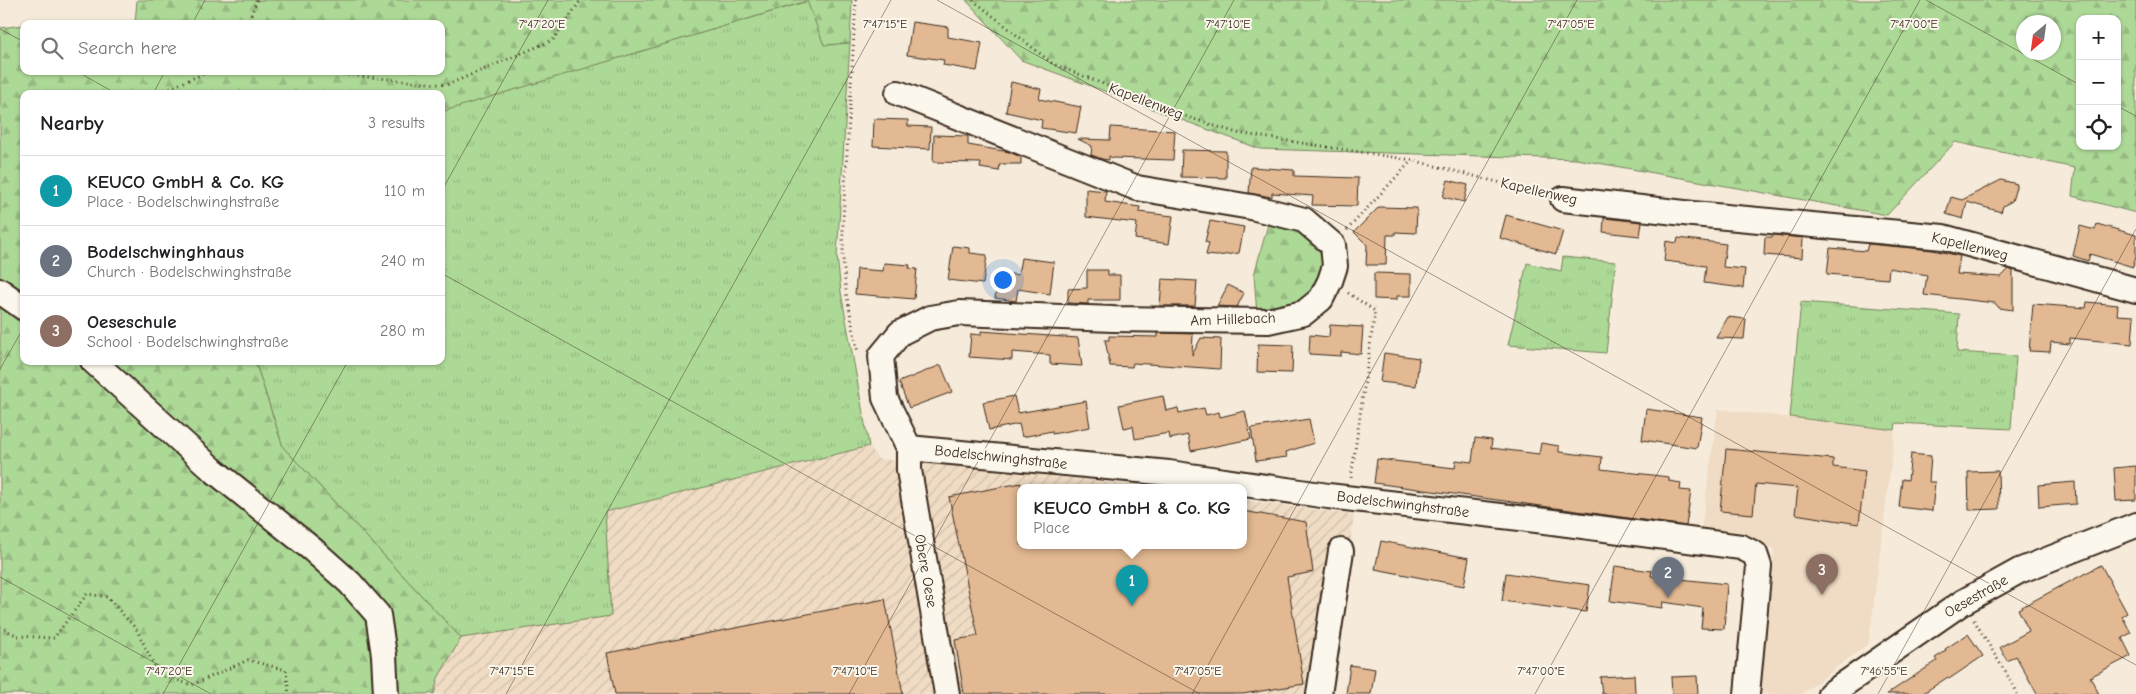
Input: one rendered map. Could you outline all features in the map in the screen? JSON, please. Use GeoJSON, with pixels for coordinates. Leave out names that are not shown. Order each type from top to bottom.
{"type":"FeatureCollection","features":[{"type":"Feature","properties":{"kind":"street"},"geometry":{"type":"LineString","coordinates":[[898,93],[1137,188],[1251,207],[1304,220],[1333,245]]}},
{"type":"Feature","properties":{"kind":"street","name":"Kapellenweg"},"geometry":{"type":"LineString","coordinates":[[1563,199],[1693,214],[1943,237],[2136,290]]}},
{"type":"Feature","properties":{"kind":"street","name":"Am Hillebach"},"geometry":{"type":"LineString","coordinates":[[909,448],[885,398],[881,356],[900,333],[930,318],[959,313],[1113,319],[1268,321],[1304,313],[1321,299],[1335,266],[1333,245]]}},
{"type":"Feature","properties":{"kind":"street"},"geometry":{"type":"LineString","coordinates":[[0,291],[20,305]]}},
{"type":"Feature","properties":{"kind":"street"},"geometry":{"type":"LineString","coordinates":[[97,365],[212,469],[313,550],[350,583],[378,615],[384,656],[386,694]]}},
{"type":"Feature","properties":{"kind":"street","name":"Bodelschwinghstraße"},"geometry":{"type":"LineString","coordinates":[[909,448],[1169,473],[1349,498],[1546,521],[1741,547],[1755,554],[1759,566],[1748,694]]}},
{"type":"Feature","properties":{"kind":"street","name":"Obere Oese"},"geometry":{"type":"LineString","coordinates":[[909,448],[909,470],[947,694]]}},
{"type":"Feature","properties":{"kind":"street","name":"Oesestraße"},"geometry":{"type":"LineString","coordinates":[[1831,694],[1963,602],[2020,571],[2136,525]]}},
{"type":"Feature","properties":{"kind":"street"},"geometry":{"type":"LineString","coordinates":[[1319,694],[1341,551]]}},
{"type":"Feature","properties":{"kind":"path"},"geometry":{"type":"LineString","coordinates":[[249,20],[257,0]]}},
{"type":"Feature","properties":{"kind":"path"},"geometry":{"type":"LineString","coordinates":[[348,75],[447,85],[553,40],[581,0]]}},
{"type":"Feature","properties":{"kind":"path"},"geometry":{"type":"LineString","coordinates":[[856,0],[843,220],[843,258],[846,292],[860,360]]}},
{"type":"Feature","properties":{"kind":"path","name":"Kapellenweg"},"geometry":{"type":"LineString","coordinates":[[973,0],[1054,64],[1181,115],[1237,133],[1412,160],[1563,199]]}},
{"type":"Feature","properties":{"kind":"path"},"geometry":{"type":"LineString","coordinates":[[165,90],[201,75]]}},
{"type":"Feature","properties":{"kind":"path"},"geometry":{"type":"LineString","coordinates":[[1333,245],[1412,160]]}},
{"type":"Feature","properties":{"kind":"path"},"geometry":{"type":"LineString","coordinates":[[1330,281],[1375,311],[1349,498]]}},
{"type":"Feature","properties":{"kind":"path"},"geometry":{"type":"LineString","coordinates":[[0,627],[18,636],[54,638],[87,594],[107,597],[137,630],[155,667],[164,676],[192,685],[248,660],[286,670],[289,694]]}},
{"type":"Feature","properties":{"kind":"path"},"geometry":{"type":"LineString","coordinates":[[1963,602],[2017,694]]}},
{"type":"Feature","properties":{"kind":"shaded area"},"geometry":{"type":"Polygon","coordinates":[[[1718,409],[1895,430],[1869,643],[1802,694],[1759,694],[1774,548],[1700,537],[1718,409]]]}},
{"type":"Feature","properties":{"kind":"shaded area"},"geometry":{"type":"Polygon","coordinates":[[[869,446],[878,459],[1031,473],[1120,484],[1017,484],[1017,549],[1247,549],[1247,501],[1354,515],[1330,694],[386,694],[605,512],[869,446]]]}},
{"type":"Feature","properties":{"kind":"green space"},"geometry":{"type":"Polygon","coordinates":[[[137,0],[852,0],[850,43],[824,45],[807,1],[445,111],[445,90],[20,90],[20,365],[256,365],[283,447],[461,638],[438,678],[434,694],[0,694],[0,28],[20,26],[20,75],[445,75],[445,20],[135,20],[137,0]]]}},
{"type":"Feature","properties":{"kind":"green space"},"geometry":{"type":"Polygon","coordinates":[[[966,0],[2136,0],[2136,213],[2072,196],[2075,168],[1955,142],[1887,215],[1576,159],[1260,149],[1021,60],[966,0]]]}},
{"type":"Feature","properties":{"kind":"green space"},"geometry":{"type":"Polygon","coordinates":[[[808,1],[824,44],[850,43],[837,256],[841,292],[869,446],[605,512],[611,616],[461,638],[283,447],[256,365],[445,365],[445,110],[808,1]]]}},
{"type":"Feature","properties":{"kind":"green space"},"geometry":{"type":"Polygon","coordinates":[[[1270,217],[1298,223],[1328,247],[1331,266],[1304,308],[1257,315],[1254,275],[1270,217]]]}},
{"type":"Feature","properties":{"kind":"green space"},"geometry":{"type":"Polygon","coordinates":[[[1563,257],[1616,262],[1606,353],[1508,345],[1527,263],[1561,271],[1563,257]]]}},
{"type":"Feature","properties":{"kind":"green space"},"geometry":{"type":"Polygon","coordinates":[[[1801,302],[1959,314],[1957,352],[2016,356],[2011,429],[1896,423],[1895,430],[1790,417],[1801,302]]]}},
{"type":"Feature","properties":{"kind":"building"},"geometry":{"type":"Polygon","coordinates":[[[912,22],[948,27],[948,37],[982,43],[977,71],[943,65],[944,60],[907,55],[912,22]]]}},
{"type":"Feature","properties":{"kind":"building"},"geometry":{"type":"Polygon","coordinates":[[[1011,82],[1041,89],[1039,99],[1081,107],[1076,133],[1041,128],[1042,120],[1006,112],[1011,82]]]}},
{"type":"Feature","properties":{"kind":"building"},"geometry":{"type":"Polygon","coordinates":[[[874,119],[908,120],[908,126],[931,127],[930,149],[873,146],[874,119]]]}},
{"type":"Feature","properties":{"kind":"building"},"geometry":{"type":"Polygon","coordinates":[[[1111,127],[1175,131],[1173,160],[1113,158],[1109,156],[1109,160],[1102,159],[1091,155],[1092,146],[1078,139],[1110,140],[1111,127]]]}},
{"type":"Feature","properties":{"kind":"building"},"geometry":{"type":"Polygon","coordinates":[[[934,135],[968,136],[968,145],[1009,152],[1021,157],[1021,164],[1000,164],[999,171],[980,168],[981,163],[933,162],[934,135]]]}},
{"type":"Feature","properties":{"kind":"building"},"geometry":{"type":"Polygon","coordinates":[[[1182,150],[1226,151],[1226,178],[1181,177],[1182,150]]]}},
{"type":"Feature","properties":{"kind":"building"},"geometry":{"type":"Polygon","coordinates":[[[1251,167],[1294,170],[1294,176],[1358,178],[1357,206],[1312,205],[1313,196],[1272,193],[1272,197],[1249,193],[1251,167]]]}},
{"type":"Feature","properties":{"kind":"building"},"geometry":{"type":"Polygon","coordinates":[[[1448,180],[1468,185],[1464,202],[1443,197],[1448,180]]]}},
{"type":"Feature","properties":{"kind":"building"},"geometry":{"type":"Polygon","coordinates":[[[2001,180],[2017,184],[2012,201],[2003,206],[2001,212],[1967,202],[1963,219],[1946,214],[1951,197],[1962,200],[2001,180]]]}},
{"type":"Feature","properties":{"kind":"building"},"geometry":{"type":"Polygon","coordinates":[[[1086,189],[1106,191],[1105,202],[1140,207],[1139,212],[1173,216],[1169,244],[1135,239],[1137,223],[1086,217],[1086,189]]]}},
{"type":"Feature","properties":{"kind":"building"},"geometry":{"type":"Polygon","coordinates":[[[1379,207],[1417,208],[1416,233],[1395,232],[1395,235],[1387,235],[1386,265],[1366,265],[1367,245],[1354,232],[1379,207]]]}},
{"type":"Feature","properties":{"kind":"building"},"geometry":{"type":"Polygon","coordinates":[[[1506,215],[1563,231],[1556,254],[1500,238],[1506,215]]]}},
{"type":"Feature","properties":{"kind":"building"},"geometry":{"type":"Polygon","coordinates":[[[1604,218],[1642,222],[1640,236],[1603,232],[1604,218]]]}},
{"type":"Feature","properties":{"kind":"building"},"geometry":{"type":"Polygon","coordinates":[[[1210,221],[1244,227],[1239,253],[1217,256],[1206,255],[1209,243],[1205,242],[1210,221]]]}},
{"type":"Feature","properties":{"kind":"building"},"geometry":{"type":"Polygon","coordinates":[[[2097,224],[2136,235],[2136,257],[2133,267],[2090,254],[2088,261],[2073,256],[2080,226],[2095,230],[2097,224]]]}},
{"type":"Feature","properties":{"kind":"building"},"geometry":{"type":"Polygon","coordinates":[[[1773,235],[1803,238],[1802,258],[1764,255],[1765,237],[1772,237],[1773,235]]]}},
{"type":"Feature","properties":{"kind":"building"},"geometry":{"type":"Polygon","coordinates":[[[1678,238],[1726,244],[1723,267],[1745,269],[1743,288],[1704,283],[1706,266],[1664,261],[1666,241],[1677,243],[1678,238]]]}},
{"type":"Feature","properties":{"kind":"building"},"geometry":{"type":"Polygon","coordinates":[[[1868,244],[1933,250],[1960,256],[1957,274],[2001,277],[2009,269],[2013,271],[2013,310],[1999,308],[1995,303],[1924,295],[1927,275],[1889,268],[1888,279],[1827,274],[1830,248],[1866,251],[1868,244]]]}},
{"type":"Feature","properties":{"kind":"building"},"geometry":{"type":"Polygon","coordinates":[[[953,246],[970,248],[970,253],[987,255],[983,284],[948,280],[953,246]]]}},
{"type":"Feature","properties":{"kind":"building"},"geometry":{"type":"Polygon","coordinates":[[[1021,258],[1054,262],[1050,294],[1018,289],[1016,301],[995,298],[998,272],[1018,275],[1021,258]]]}},
{"type":"Feature","properties":{"kind":"building"},"geometry":{"type":"Polygon","coordinates":[[[884,263],[910,265],[909,268],[917,269],[914,299],[855,294],[857,269],[883,271],[884,263]]]}},
{"type":"Feature","properties":{"kind":"building"},"geometry":{"type":"Polygon","coordinates":[[[1087,270],[1108,270],[1108,275],[1120,275],[1120,300],[1088,300],[1088,304],[1068,303],[1068,289],[1087,288],[1087,270]]]}},
{"type":"Feature","properties":{"kind":"building"},"geometry":{"type":"Polygon","coordinates":[[[1374,273],[1411,274],[1411,296],[1397,296],[1397,300],[1374,299],[1374,273]]]}},
{"type":"Feature","properties":{"kind":"building"},"geometry":{"type":"Polygon","coordinates":[[[1162,279],[1197,281],[1195,306],[1160,306],[1162,279]]]}},
{"type":"Feature","properties":{"kind":"building"},"geometry":{"type":"Polygon","coordinates":[[[1228,285],[1244,293],[1237,307],[1217,306],[1228,285]]]}},
{"type":"Feature","properties":{"kind":"building"},"geometry":{"type":"Polygon","coordinates":[[[2087,302],[2118,305],[2117,315],[2134,316],[2132,344],[2070,338],[2070,344],[2051,342],[2050,352],[2029,351],[2033,304],[2086,308],[2087,302]]]}},
{"type":"Feature","properties":{"kind":"building"},"geometry":{"type":"Polygon","coordinates":[[[1728,317],[1746,319],[1744,339],[1716,338],[1728,317]]]}},
{"type":"Feature","properties":{"kind":"building"},"geometry":{"type":"Polygon","coordinates":[[[1330,325],[1363,327],[1361,354],[1341,352],[1341,356],[1309,354],[1310,335],[1329,337],[1330,325]]]}},
{"type":"Feature","properties":{"kind":"building"},"geometry":{"type":"Polygon","coordinates":[[[981,331],[1078,338],[1082,366],[1050,364],[1050,355],[1012,352],[1012,360],[969,357],[971,334],[981,335],[981,331]]]}},
{"type":"Feature","properties":{"kind":"building"},"geometry":{"type":"Polygon","coordinates":[[[1158,333],[1193,334],[1192,355],[1201,338],[1221,339],[1220,369],[1133,363],[1132,367],[1110,366],[1105,340],[1109,340],[1109,336],[1158,337],[1158,333]]]}},
{"type":"Feature","properties":{"kind":"building"},"geometry":{"type":"Polygon","coordinates":[[[1258,344],[1293,345],[1292,373],[1257,372],[1258,344]]]}},
{"type":"Feature","properties":{"kind":"building"},"geometry":{"type":"Polygon","coordinates":[[[1384,353],[1419,358],[1416,386],[1380,382],[1384,353]]]}},
{"type":"Feature","properties":{"kind":"building"},"geometry":{"type":"Polygon","coordinates":[[[941,365],[952,392],[909,408],[899,382],[941,365]]]}},
{"type":"Feature","properties":{"kind":"building"},"geometry":{"type":"Polygon","coordinates":[[[1014,396],[1018,413],[1086,401],[1090,427],[1052,434],[1052,431],[1022,437],[1019,424],[989,430],[983,402],[1014,396]]]}},
{"type":"Feature","properties":{"kind":"building"},"geometry":{"type":"Polygon","coordinates":[[[1163,396],[1166,411],[1178,408],[1179,413],[1204,408],[1206,415],[1219,412],[1220,417],[1245,411],[1251,439],[1191,451],[1188,435],[1170,439],[1169,433],[1135,439],[1133,426],[1124,428],[1119,405],[1163,396]]]}},
{"type":"Feature","properties":{"kind":"building"},"geometry":{"type":"Polygon","coordinates":[[[1646,409],[1702,417],[1697,448],[1642,440],[1646,409]]]}},
{"type":"Feature","properties":{"kind":"building"},"geometry":{"type":"Polygon","coordinates":[[[1309,419],[1314,443],[1286,452],[1287,457],[1256,461],[1251,428],[1309,419]]]}},
{"type":"Feature","properties":{"kind":"building"},"geometry":{"type":"Polygon","coordinates":[[[1475,438],[1492,440],[1491,448],[1539,454],[1541,443],[1559,446],[1559,452],[1602,457],[1601,469],[1669,477],[1669,481],[1681,483],[1680,490],[1691,491],[1686,526],[1374,483],[1377,459],[1455,468],[1456,460],[1472,462],[1475,438]]]}},
{"type":"Feature","properties":{"kind":"building"},"geometry":{"type":"Polygon","coordinates":[[[1726,449],[1833,459],[1833,467],[1865,471],[1859,524],[1795,514],[1798,488],[1756,484],[1753,514],[1720,511],[1726,449]]]}},
{"type":"Feature","properties":{"kind":"building"},"geometry":{"type":"Polygon","coordinates":[[[1911,454],[1931,456],[1929,482],[1935,482],[1932,511],[1899,507],[1902,479],[1908,480],[1911,454]]]}},
{"type":"Feature","properties":{"kind":"building"},"geometry":{"type":"Polygon","coordinates":[[[2136,466],[2136,500],[2116,501],[2114,468],[2136,466]]]}},
{"type":"Feature","properties":{"kind":"building"},"geometry":{"type":"Polygon","coordinates":[[[1998,471],[1999,509],[1969,510],[1968,472],[1998,471]]]}},
{"type":"Feature","properties":{"kind":"building"},"geometry":{"type":"Polygon","coordinates":[[[2075,482],[2076,504],[2039,507],[2038,485],[2075,482]]]}},
{"type":"Feature","properties":{"kind":"building"},"geometry":{"type":"Polygon","coordinates":[[[1021,483],[1017,484],[1017,549],[1247,549],[1247,512],[1306,522],[1313,572],[1287,577],[1304,684],[1243,694],[964,694],[955,640],[978,636],[949,497],[1021,483]]]}},
{"type":"Feature","properties":{"kind":"building"},"geometry":{"type":"Polygon","coordinates":[[[1381,541],[1469,558],[1464,586],[1375,569],[1381,541]]]}},
{"type":"Feature","properties":{"kind":"building"},"geometry":{"type":"Polygon","coordinates":[[[2101,565],[2127,613],[2122,616],[2131,633],[2122,638],[2131,656],[2090,677],[2099,694],[2037,694],[2016,656],[2007,661],[2000,647],[2029,631],[2018,609],[2101,565]]]}},
{"type":"Feature","properties":{"kind":"building"},"geometry":{"type":"Polygon","coordinates":[[[1615,566],[1652,571],[1651,576],[1727,584],[1724,629],[1701,628],[1703,608],[1663,602],[1662,608],[1610,601],[1615,566]]]}},
{"type":"Feature","properties":{"kind":"building"},"geometry":{"type":"Polygon","coordinates":[[[1506,573],[1590,585],[1586,612],[1502,601],[1506,573]]]}},
{"type":"Feature","properties":{"kind":"building"},"geometry":{"type":"Polygon","coordinates":[[[885,599],[903,694],[615,694],[607,653],[885,599]]]}},
{"type":"Feature","properties":{"kind":"building"},"geometry":{"type":"Polygon","coordinates":[[[1968,634],[1983,656],[1949,679],[1948,677],[1922,694],[1887,694],[1937,661],[1935,658],[1946,651],[1945,649],[1968,634]]]}},
{"type":"Feature","properties":{"kind":"building"},"geometry":{"type":"Polygon","coordinates":[[[1350,665],[1375,669],[1371,694],[1346,694],[1350,665]]]}},
{"type":"Feature","properties":{"kind":"building"},"geometry":{"type":"Polygon","coordinates":[[[1634,675],[1635,692],[1630,694],[1602,694],[1600,677],[1634,675]]]}},
{"type":"Feature","properties":{"kind":"building"},"geometry":{"type":"Polygon","coordinates":[[[1697,676],[1698,694],[1672,694],[1671,677],[1697,676]]]}},
{"type":"Feature","properties":{"kind":"place","name":"Oeseschule"},"geometry":{"type":"Point","coordinates":[1822,595]}},
{"type":"Feature","properties":{"kind":"place","name":"Bodelschwinghhaus"},"geometry":{"type":"Point","coordinates":[1668,598]}},
{"type":"Feature","properties":{"kind":"place","name":"KEUCO GmbH & Co. KG"},"geometry":{"type":"Point","coordinates":[1132,606]}}]}
